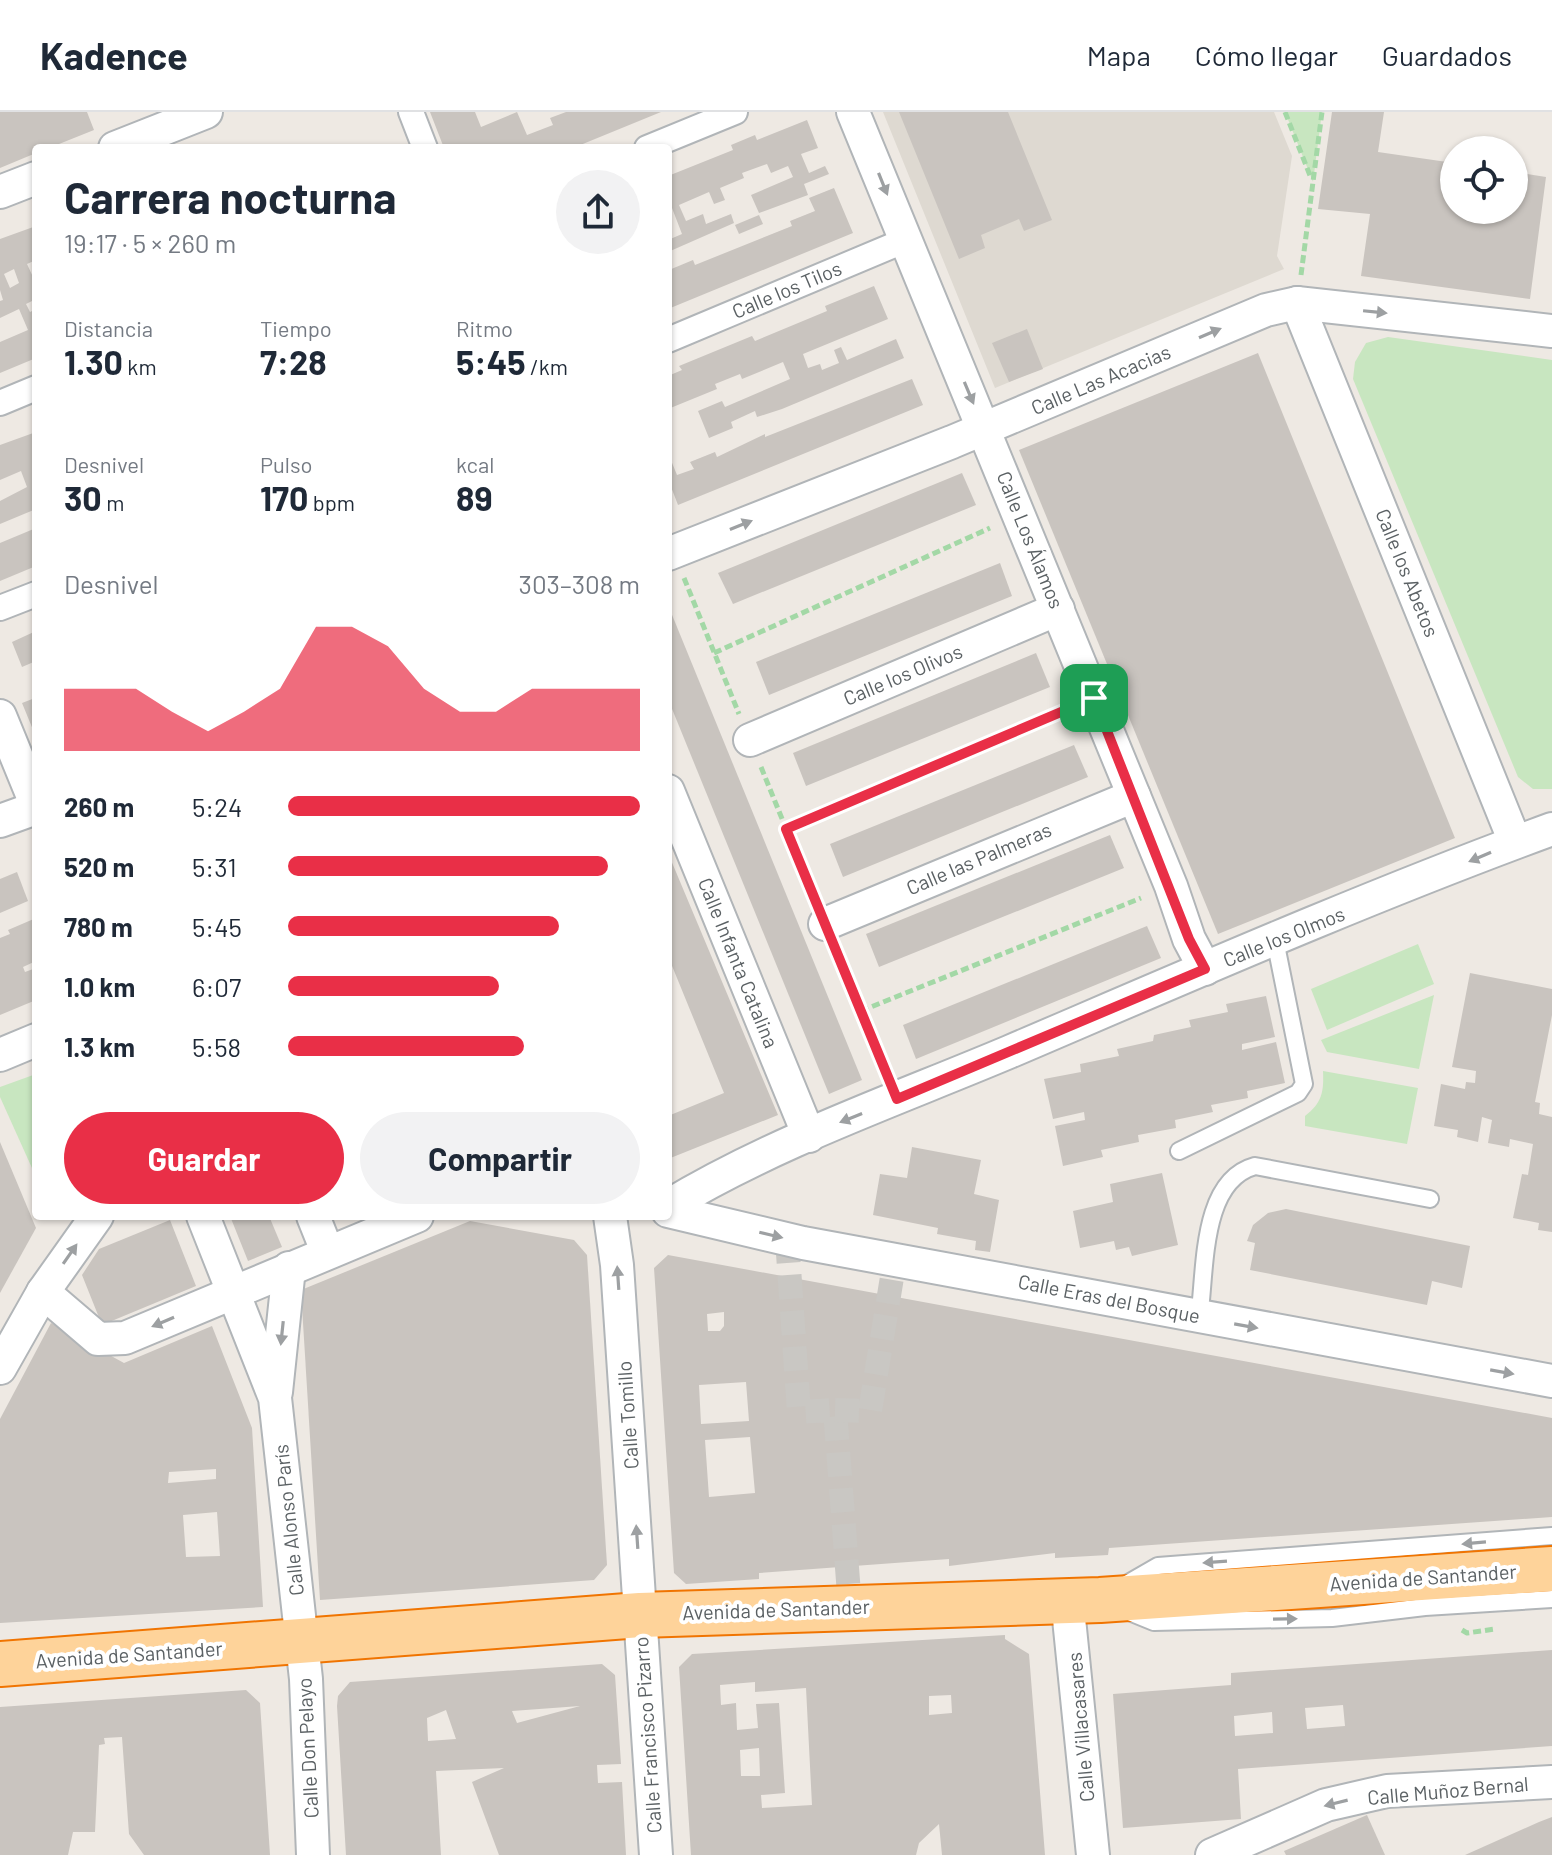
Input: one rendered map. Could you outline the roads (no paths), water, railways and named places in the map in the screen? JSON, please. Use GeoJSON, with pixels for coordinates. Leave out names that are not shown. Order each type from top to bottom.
{"type":"FeatureCollection","features":[{"type":"Feature","properties":{"kind":"highway","name":"Avenida de Santander"},"geometry":{"type":"LineString","coordinates":[[0,1664],[640,1615],[1083,1600],[1552,1569]]}},
{"type":"Feature","properties":{"kind":"street"},"geometry":{"type":"LineString","coordinates":[[411,112],[423,144]]}},
{"type":"Feature","properties":{"kind":"street"},"geometry":{"type":"LineString","coordinates":[[657,144],[735,112]]}},
{"type":"Feature","properties":{"kind":"street","name":"Calle Los Álamos"},"geometry":{"type":"LineString","coordinates":[[853,112],[1171,886],[1189,939],[1205,969]]}},
{"type":"Feature","properties":{"kind":"street"},"geometry":{"type":"LineString","coordinates":[[127,144],[186,124]]}},
{"type":"Feature","properties":{"kind":"street"},"geometry":{"type":"LineString","coordinates":[[0,192],[32,180]]}},
{"type":"Feature","properties":{"kind":"street","name":"Calle los Tilos"},"geometry":{"type":"LineString","coordinates":[[672,338],[906,240]]}},
{"type":"Feature","properties":{"kind":"street","name":"Calle Las Acacias"},"geometry":{"type":"LineString","coordinates":[[672,553],[984,428],[1266,310],[1297,303],[1552,331]]}},
{"type":"Feature","properties":{"kind":"street","name":"Calle los Abetos"},"geometry":{"type":"LineString","coordinates":[[1297,303],[1515,842]]}},
{"type":"Feature","properties":{"kind":"street"},"geometry":{"type":"LineString","coordinates":[[0,403],[32,390]]}},
{"type":"Feature","properties":{"kind":"street"},"geometry":{"type":"LineString","coordinates":[[0,608],[32,596]]}},
{"type":"Feature","properties":{"kind":"street","name":"Calle los Olivos"},"geometry":{"type":"LineString","coordinates":[[750,740],[1058,609]]}},
{"type":"Feature","properties":{"kind":"street"},"geometry":{"type":"LineString","coordinates":[[0,716],[32,796]]}},
{"type":"Feature","properties":{"kind":"street","name":"Calle las Palmeras"},"geometry":{"type":"LineString","coordinates":[[825,924],[1134,796]]}},
{"type":"Feature","properties":{"kind":"street","name":"Calle Infanta Catalina"},"geometry":{"type":"LineString","coordinates":[[672,801],[809,1136]]}},
{"type":"Feature","properties":{"kind":"street"},"geometry":{"type":"LineString","coordinates":[[0,821],[32,808]]}},
{"type":"Feature","properties":{"kind":"street","name":"Calle los Olmos"},"geometry":{"type":"LineString","coordinates":[[672,1205],[721,1174],[809,1136],[1275,940],[1552,829]]}},
{"type":"Feature","properties":{"kind":"street"},"geometry":{"type":"LineString","coordinates":[[0,1055],[32,1042]]}},
{"type":"Feature","properties":{"kind":"street"},"geometry":{"type":"LineString","coordinates":[[721,1174],[720,1200],[730,1226]]}},
{"type":"Feature","properties":{"kind":"street","name":"Calle Eras del Bosque"},"geometry":{"type":"LineString","coordinates":[[672,1209],[803,1243],[1165,1307],[1199,1318],[1552,1381]]}},
{"type":"Feature","properties":{"kind":"street"},"geometry":{"type":"LineString","coordinates":[[0,1368],[43,1292],[94,1220]]}},
{"type":"Feature","properties":{"kind":"street","name":"Calle Alonso París"},"geometry":{"type":"LineString","coordinates":[[205,1220],[275,1398]]}},
{"type":"Feature","properties":{"kind":"street"},"geometry":{"type":"LineString","coordinates":[[315,1220],[327,1251]]}},
{"type":"Feature","properties":{"kind":"street"},"geometry":{"type":"LineString","coordinates":[[43,1292],[98,1339],[125,1338],[407,1220]]}},
{"type":"Feature","properties":{"kind":"street","name":"Calle Tomillo"},"geometry":{"type":"LineString","coordinates":[[611,1220],[619,1281],[640,1615]]}},
{"type":"Feature","properties":{"kind":"street","name":"Calle Alonso París"},"geometry":{"type":"LineString","coordinates":[[289,1268],[275,1398],[301,1641]]}},
{"type":"Feature","properties":{"kind":"street","name":"Calle Villacasares"},"geometry":{"type":"LineString","coordinates":[[1083,1600],[1093,1855]]}},
{"type":"Feature","properties":{"kind":"street","name":"Calle Francisco Pizarro"},"geometry":{"type":"LineString","coordinates":[[640,1615],[656,1855]]}},
{"type":"Feature","properties":{"kind":"street","name":"Calle Don Pelayo"},"geometry":{"type":"LineString","coordinates":[[301,1641],[313,1855]]}},
{"type":"Feature","properties":{"kind":"street","name":"Calle Muñoz Bernal"},"geometry":{"type":"LineString","coordinates":[[1212,1855],[1326,1805],[1387,1791],[1552,1782]]}},
{"type":"Feature","properties":{"kind":"lane"},"geometry":{"type":"LineString","coordinates":[[1179,1151],[1298,1093],[1304,1084],[1275,940]]}},
{"type":"Feature","properties":{"kind":"lane"},"geometry":{"type":"LineString","coordinates":[[1199,1318],[1212,1219],[1220,1195],[1238,1171],[1255,1166],[1430,1199]]}},
{"type":"Feature","properties":{"kind":"lane"},"geometry":{"type":"LineString","coordinates":[[1083,1600],[1158,1566],[1552,1536]]}},
{"type":"Feature","properties":{"kind":"lane"},"geometry":{"type":"LineString","coordinates":[[1083,1600],[1154,1622],[1332,1618],[1425,1607],[1552,1599]]}},
{"type":"Feature","properties":{"kind":"tunnel"},"geometry":{"type":"LineString","coordinates":[[787,1239],[799,1412],[835,1410],[850,1607]]}},
{"type":"Feature","properties":{"kind":"tunnel"},"geometry":{"type":"LineString","coordinates":[[835,1410],[870,1411],[895,1259]]}}]}
